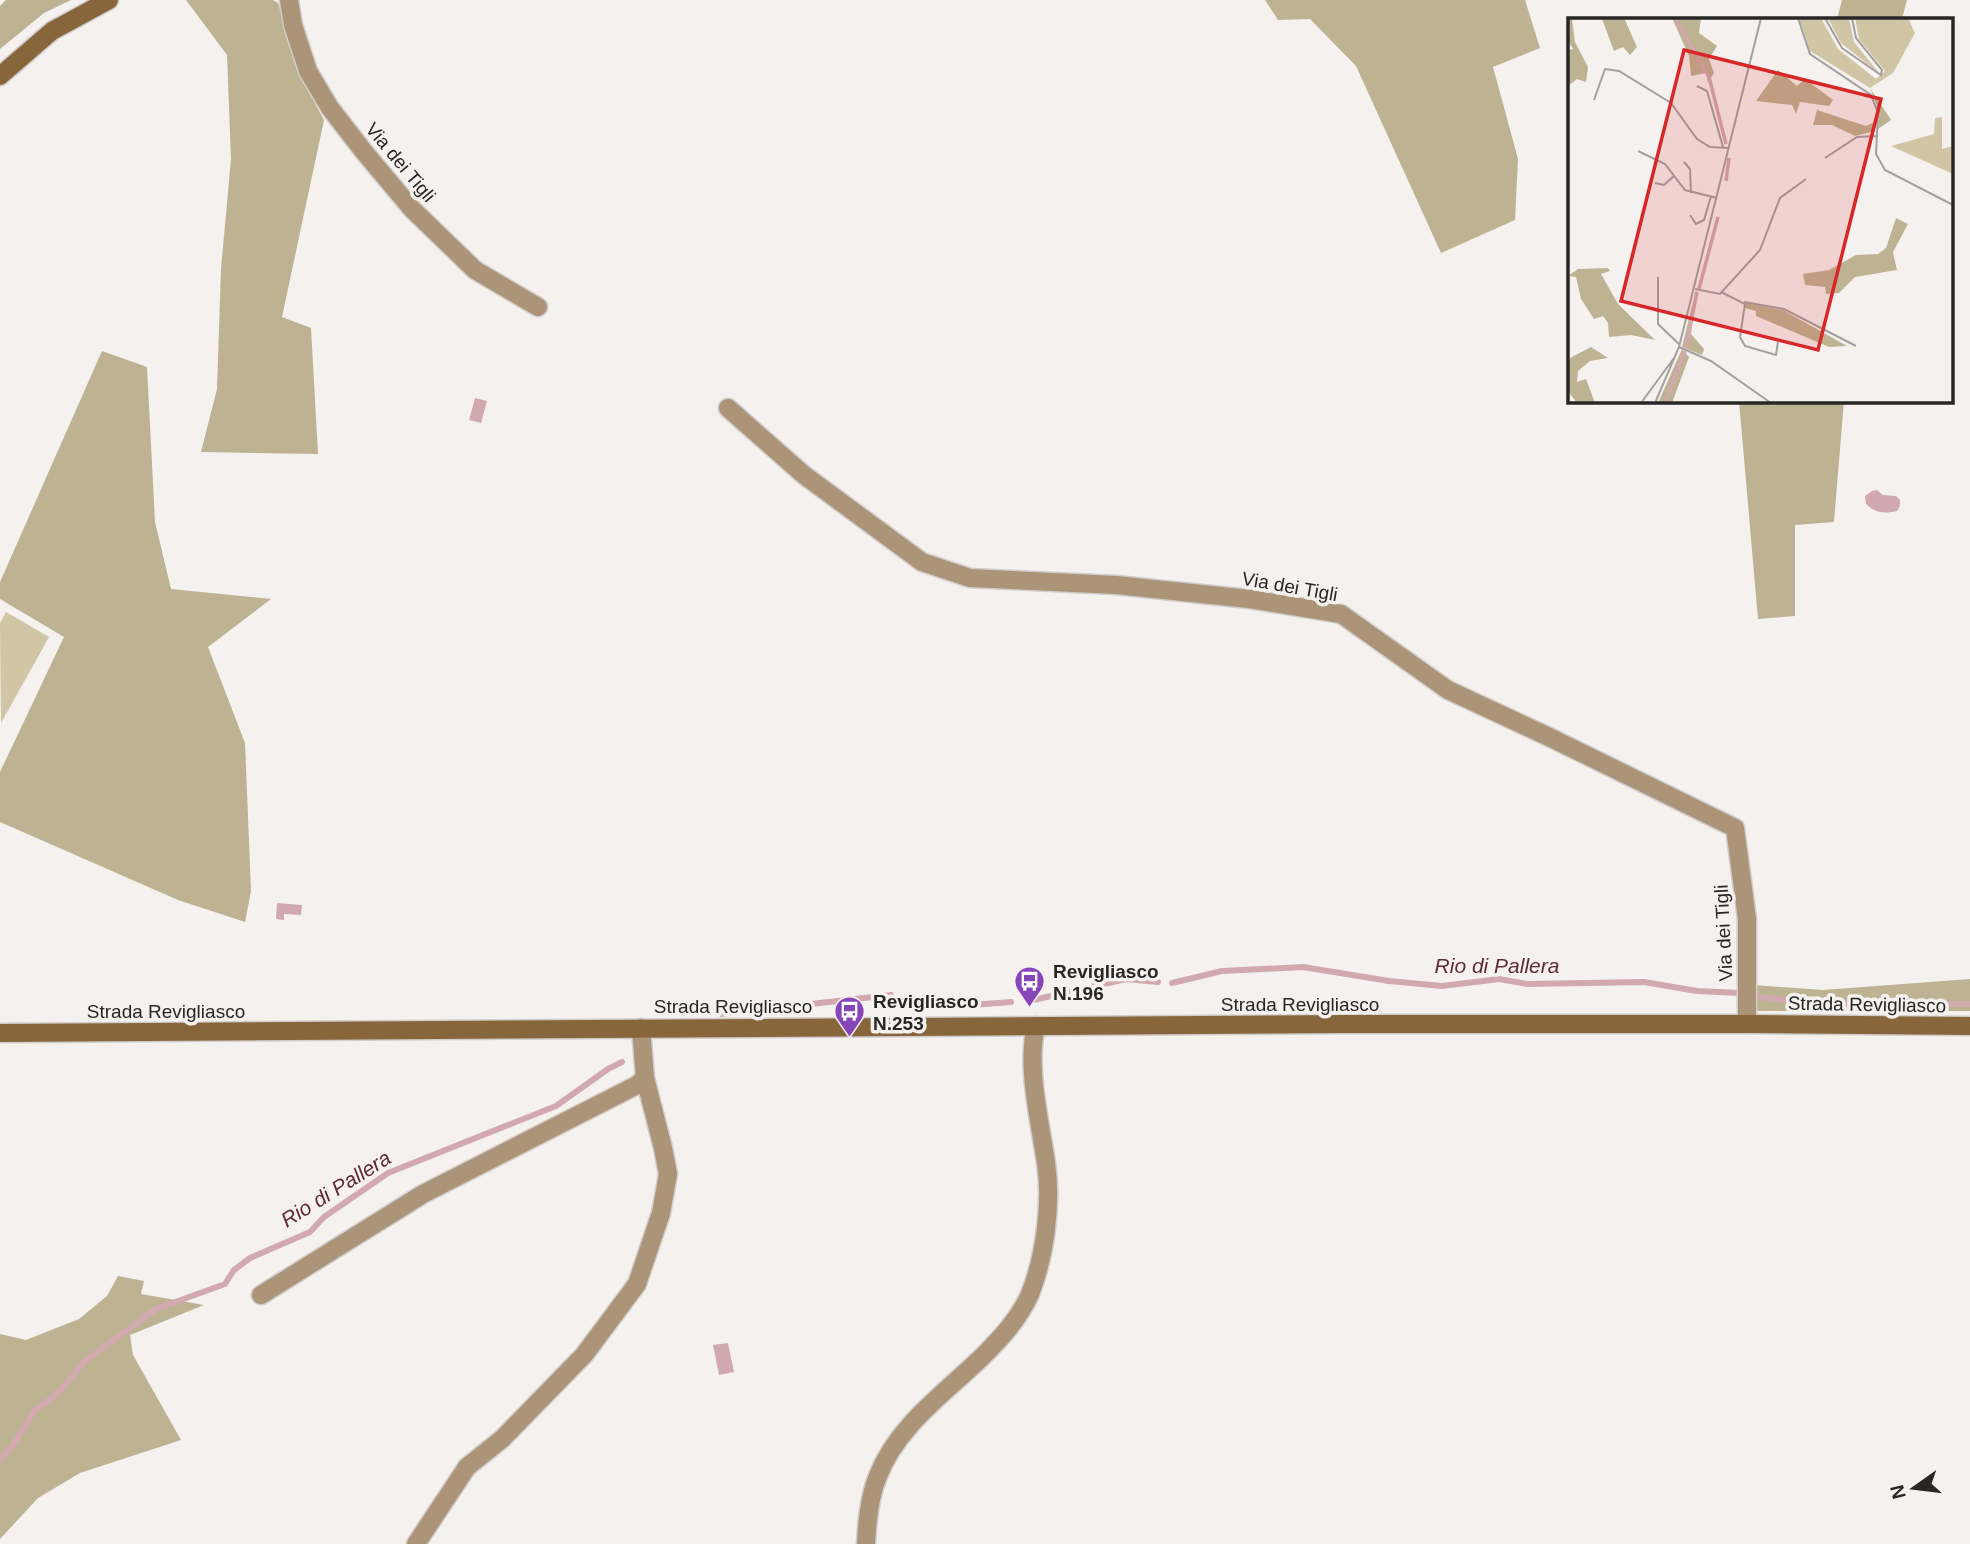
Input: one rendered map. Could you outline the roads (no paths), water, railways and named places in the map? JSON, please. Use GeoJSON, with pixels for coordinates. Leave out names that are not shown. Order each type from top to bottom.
{"type":"FeatureCollection","features":[{"type":"Feature","properties":{"kind":"street"},"geometry":{"type":"LineString","coordinates":[[0,76],[52,31],[109,0]]}},
{"type":"Feature","properties":{"kind":"street","name":"Via dei Tigli"},"geometry":{"type":"LineString","coordinates":[[289,0],[293,24],[308,71],[330,108],[365,153],[412,209],[475,270],[538,307]]}},
{"type":"Feature","properties":{"kind":"street","name":"Via dei Tigli"},"geometry":{"type":"LineString","coordinates":[[728,408],[804,475],[922,562],[971,578],[1116,585],[1249,599],[1341,614],[1448,690],[1735,828],[1747,919],[1747,1024]]}},
{"type":"Feature","properties":{"kind":"street"},"geometry":{"type":"LineString","coordinates":[[866,1544],[872,1495],[888,1456],[907,1428],[1005,1334],[1020,1313],[1036,1277],[1045,1230],[1049,1188],[1033,1063],[1032,1042],[1036,1026]]}},
{"type":"Feature","properties":{"kind":"street","name":"Strada Revigliasco"},"geometry":{"type":"LineString","coordinates":[[0,1033],[1036,1026],[1970,1026]]}},
{"type":"Feature","properties":{"kind":"street"},"geometry":{"type":"LineString","coordinates":[[416,1544],[467,1467],[502,1439],[584,1355],[637,1284],[662,1213],[668,1174],[645,1078],[640,1028]]}},
{"type":"Feature","properties":{"kind":"street"},"geometry":{"type":"LineString","coordinates":[[261,1295],[423,1194],[637,1086],[645,1078]]}},
{"type":"Feature","properties":{"kind":"waterway","name":"Rio di Pallera"},"geometry":{"type":"LineString","coordinates":[[1172,983],[1222,971],[1303,967],[1389,981],[1442,986],[1499,979],[1527,984],[1644,982],[1697,991],[1740,993]]}},
{"type":"Feature","properties":{"kind":"waterway","name":"Rio di Pallera"},"geometry":{"type":"LineString","coordinates":[[1029,1001],[1126,979],[1158,982]]}},
{"type":"Feature","properties":{"kind":"waterway","name":"Rio di Pallera"},"geometry":{"type":"LineString","coordinates":[[721,1014],[891,995]]}},
{"type":"Feature","properties":{"kind":"waterway","name":"Rio di Pallera"},"geometry":{"type":"LineString","coordinates":[[1758,997],[1819,1004],[1970,1004]]}},
{"type":"Feature","properties":{"kind":"waterway","name":"Rio di Pallera"},"geometry":{"type":"LineString","coordinates":[[912,999],[948,1005],[1011,1002]]}},
{"type":"Feature","properties":{"kind":"waterway","name":"Rio di Pallera"},"geometry":{"type":"LineString","coordinates":[[0,1459],[11,1448],[36,1409],[58,1393],[86,1360],[156,1309],[225,1284],[234,1270],[250,1258],[310,1232],[324,1217],[388,1173],[556,1106],[622,1062]]}},
{"type":"Feature","properties":{"kind":"place","name":"Revigliasco N.196"},"geometry":{"type":"Point","coordinates":[1030,1009]}},
{"type":"Feature","properties":{"kind":"place","name":"Revigliasco N.253"},"geometry":{"type":"Point","coordinates":[850,1039]}}]}
